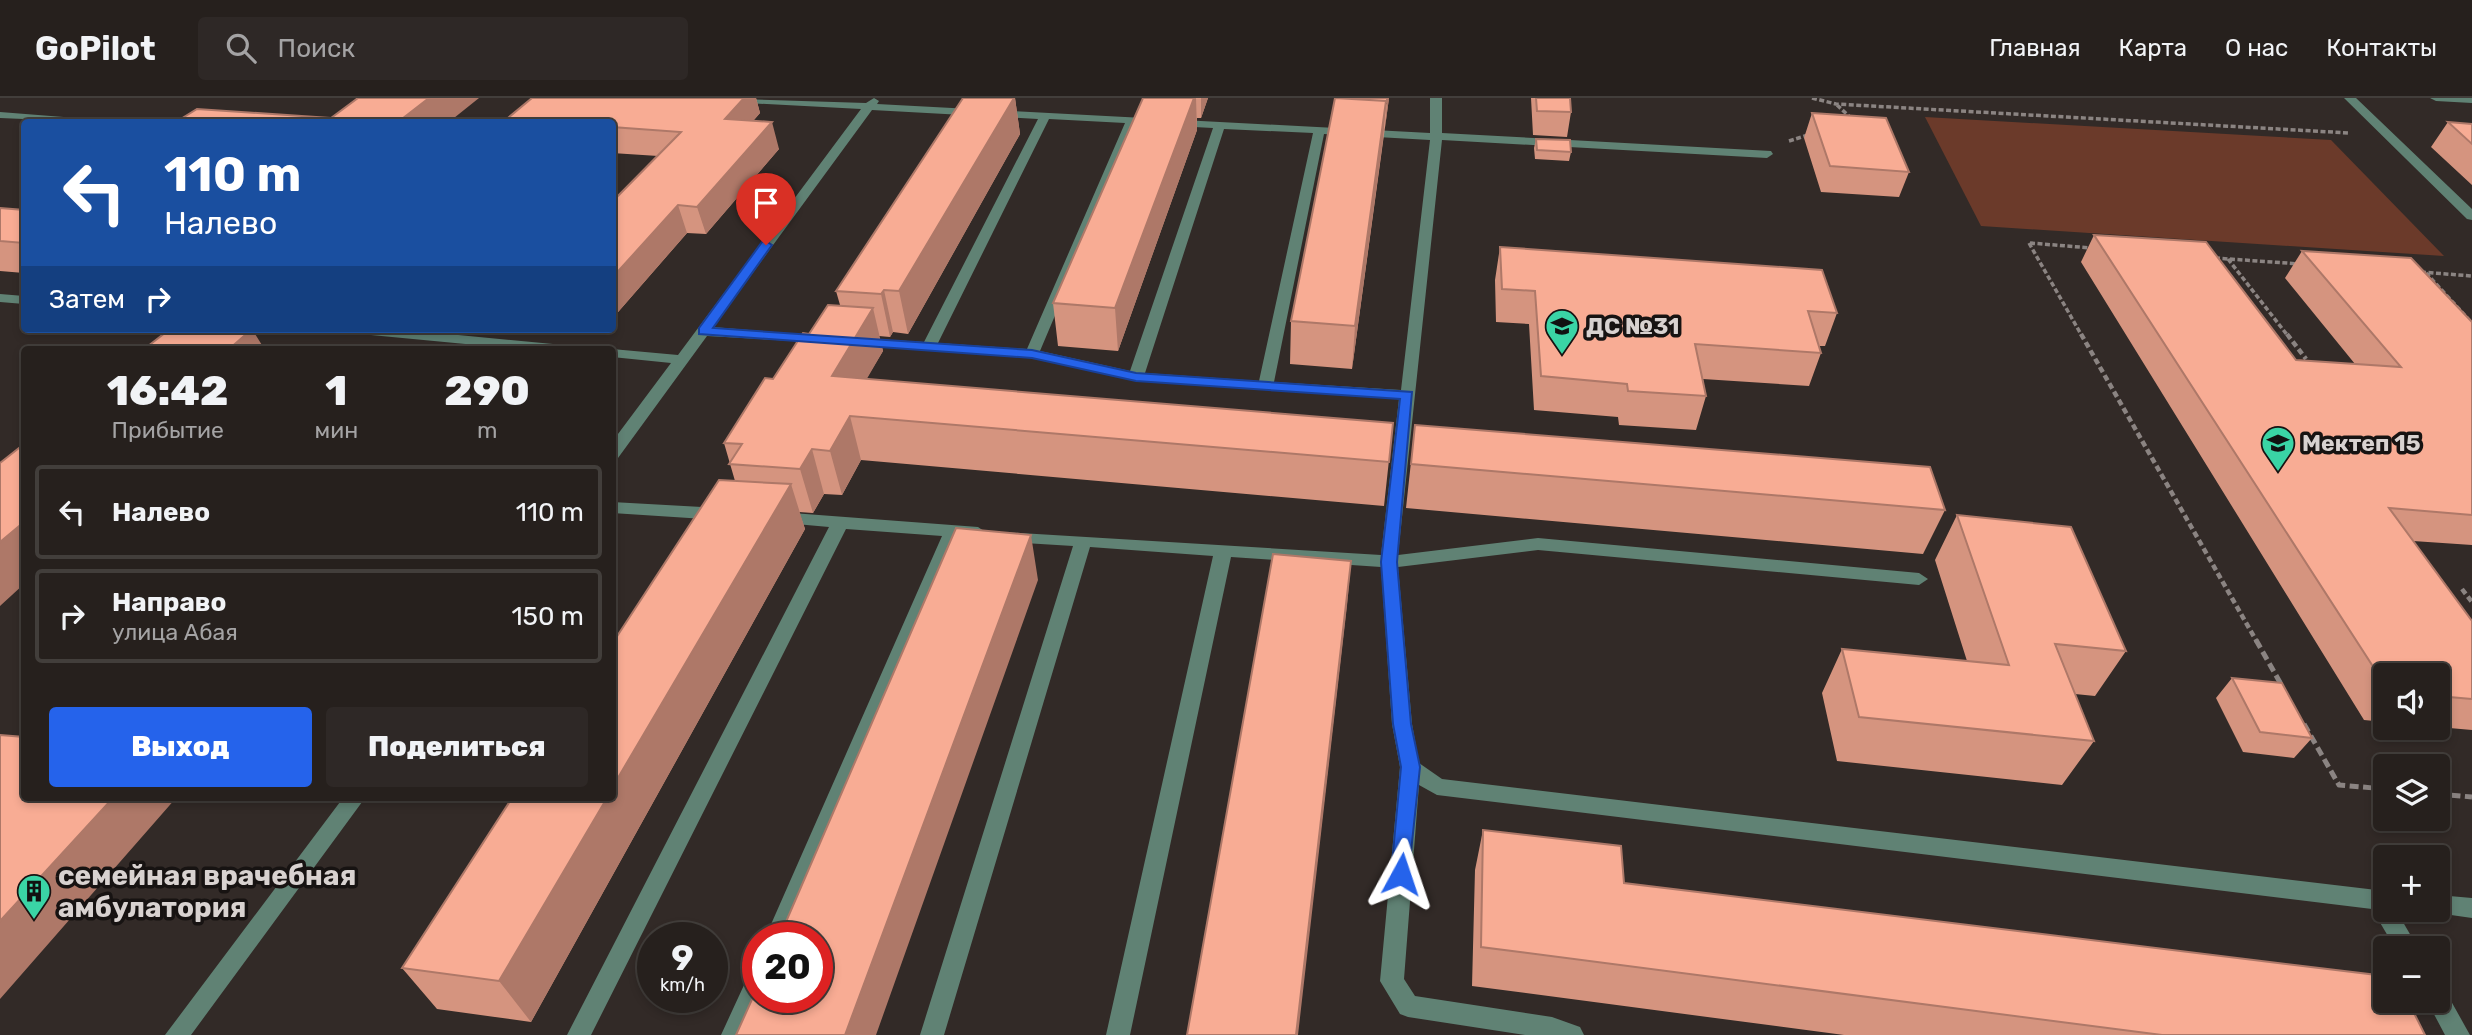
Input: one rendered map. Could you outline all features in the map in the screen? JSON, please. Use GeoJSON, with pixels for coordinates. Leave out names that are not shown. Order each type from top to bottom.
{"type":"FeatureCollection","features":[{"type":"Feature","properties":{"kind":"street"},"geometry":{"type":"LineString","coordinates":[[709,98],[872,103],[904,109],[1767,154]]}},
{"type":"Feature","properties":{"kind":"street"},"geometry":{"type":"LineString","coordinates":[[904,109],[916,98]]}},
{"type":"Feature","properties":{"kind":"street"},"geometry":{"type":"LineString","coordinates":[[1436,98],[1436,138],[1389,562],[1402,724],[1410,767],[1392,981],[1408,1006],[1552,1028],[1572,1035]]}},
{"type":"Feature","properties":{"kind":"street"},"geometry":{"type":"LineString","coordinates":[[2350,98],[2472,216]]}},
{"type":"Feature","properties":{"kind":"street"},"geometry":{"type":"LineString","coordinates":[[2437,98],[2472,100]]}},
{"type":"Feature","properties":{"kind":"street"},"geometry":{"type":"LineString","coordinates":[[616,449],[872,103]]}},
{"type":"Feature","properties":{"kind":"street"},"geometry":{"type":"LineString","coordinates":[[0,116],[44,119]]}},
{"type":"Feature","properties":{"kind":"street"},"geometry":{"type":"LineString","coordinates":[[929,347],[1045,117]]}},
{"type":"Feature","properties":{"kind":"street"},"geometry":{"type":"LineString","coordinates":[[1032,354],[1131,121]]}},
{"type":"Feature","properties":{"kind":"street"},"geometry":{"type":"LineString","coordinates":[[1136,377],[1219,126]]}},
{"type":"Feature","properties":{"kind":"street"},"geometry":{"type":"LineString","coordinates":[[1266,385],[1319,132]]}},
{"type":"Feature","properties":{"kind":"street"},"geometry":{"type":"LineString","coordinates":[[0,298],[21,300]]}},
{"type":"Feature","properties":{"kind":"street"},"geometry":{"type":"LineString","coordinates":[[704,331],[1032,354],[1136,377],[1407,395]]}},
{"type":"Feature","properties":{"kind":"street"},"geometry":{"type":"LineString","coordinates":[[390,333],[529,346]]}},
{"type":"Feature","properties":{"kind":"street"},"geometry":{"type":"LineString","coordinates":[[443,346],[451,339]]}},
{"type":"Feature","properties":{"kind":"street"},"geometry":{"type":"LineString","coordinates":[[616,354],[683,360]]}},
{"type":"Feature","properties":{"kind":"street"},"geometry":{"type":"LineString","coordinates":[[616,507],[733,515]]}},
{"type":"Feature","properties":{"kind":"street"},"geometry":{"type":"LineString","coordinates":[[760,517],[1389,562],[1538,544],[1919,579]]}},
{"type":"Feature","properties":{"kind":"street"},"geometry":{"type":"LineString","coordinates":[[579,1035],[840,523]]}},
{"type":"Feature","properties":{"kind":"street"},"geometry":{"type":"LineString","coordinates":[[783,922],[953,531]]}},
{"type":"Feature","properties":{"kind":"street"},"geometry":{"type":"LineString","coordinates":[[932,1035],[1083,542]]}},
{"type":"Feature","properties":{"kind":"street"},"geometry":{"type":"LineString","coordinates":[[1118,1035],[1223,552]]}},
{"type":"Feature","properties":{"kind":"street"},"geometry":{"type":"LineString","coordinates":[[1410,767],[1437,787],[2373,899]]}},
{"type":"Feature","properties":{"kind":"street"},"geometry":{"type":"LineString","coordinates":[[177,1035],[353,801]]}},
{"type":"Feature","properties":{"kind":"street"},"geometry":{"type":"LineString","coordinates":[[2450,906],[2472,908]]}},
{"type":"Feature","properties":{"kind":"street"},"geometry":{"type":"LineString","coordinates":[[733,1035],[743,1013]]}},
{"type":"Feature","properties":{"kind":"street"},"geometry":{"type":"LineString","coordinates":[[2445,1013],[2458,1035]]}},
{"type":"Feature","properties":{"kind":"path"},"geometry":{"type":"LineString","coordinates":[[1812,98],[1836,104],[2388,135]]}},
{"type":"Feature","properties":{"kind":"path"},"geometry":{"type":"LineString","coordinates":[[1836,104],[1853,120],[1840,124]]}},
{"type":"Feature","properties":{"kind":"path"},"geometry":{"type":"LineString","coordinates":[[1767,154],[1789,141],[1815,132]]}},
{"type":"Feature","properties":{"kind":"path"},"geometry":{"type":"LineString","coordinates":[[2095,248],[2029,243],[2284,689]]}},
{"type":"Feature","properties":{"kind":"path"},"geometry":{"type":"LineString","coordinates":[[2214,258],[2307,264]]}},
{"type":"Feature","properties":{"kind":"path"},"geometry":{"type":"LineString","coordinates":[[2228,259],[2306,359]]}},
{"type":"Feature","properties":{"kind":"path"},"geometry":{"type":"LineString","coordinates":[[2413,272],[2472,276]]}},
{"type":"Feature","properties":{"kind":"path"},"geometry":{"type":"LineString","coordinates":[[2426,272],[2472,323]]}},
{"type":"Feature","properties":{"kind":"path"},"geometry":{"type":"LineString","coordinates":[[2462,589],[2472,602]]}},
{"type":"Feature","properties":{"kind":"path"},"geometry":{"type":"LineString","coordinates":[[2298,713],[2339,785],[2373,788]]}},
{"type":"Feature","properties":{"kind":"path"},"geometry":{"type":"LineString","coordinates":[[2450,795],[2472,797]]}},
{"type":"Feature","properties":{"kind":"shaded area"},"geometry":{"type":"Polygon","coordinates":[[[1925,117],[2331,140],[2444,256],[1981,226],[1925,117]]]}},
{"type":"Feature","properties":{"kind":"building"},"geometry":{"type":"Polygon","coordinates":[[[358,98],[429,98],[402,119],[181,119],[197,109],[331,118],[358,98]]]}},
{"type":"Feature","properties":{"kind":"building"},"geometry":{"type":"Polygon","coordinates":[[[532,98],[744,98],[725,119],[772,122],[697,207],[678,205],[616,274],[616,198],[681,132],[616,127],[616,119],[507,119],[532,98]]]}},
{"type":"Feature","properties":{"kind":"building"},"geometry":{"type":"Polygon","coordinates":[[[963,98],[1014,98],[899,291],[884,290],[881,294],[836,291],[963,98]]]}},
{"type":"Feature","properties":{"kind":"building"},"geometry":{"type":"Polygon","coordinates":[[[1143,98],[1194,98],[1115,308],[1053,303],[1143,98]]]}},
{"type":"Feature","properties":{"kind":"building"},"geometry":{"type":"Polygon","coordinates":[[[1335,98],[1386,101],[1355,326],[1291,321],[1335,98]]]}},
{"type":"Feature","properties":{"kind":"building"},"geometry":{"type":"Polygon","coordinates":[[[1338,98],[1387,98],[1387,103],[1386,101],[1338,98]]]}},
{"type":"Feature","properties":{"kind":"building"},"geometry":{"type":"Polygon","coordinates":[[[1536,98],[1570,98],[1571,112],[1537,111],[1536,98]]]}},
{"type":"Feature","properties":{"kind":"building"},"geometry":{"type":"Polygon","coordinates":[[[1812,113],[1886,118],[1909,172],[1830,166],[1812,113]]]}},
{"type":"Feature","properties":{"kind":"building"},"geometry":{"type":"Polygon","coordinates":[[[2448,122],[2472,124],[2472,144],[2448,122]]]}},
{"type":"Feature","properties":{"kind":"building"},"geometry":{"type":"Polygon","coordinates":[[[1536,139],[1570,140],[1571,152],[1537,150],[1536,139]]]}},
{"type":"Feature","properties":{"kind":"building"},"geometry":{"type":"Polygon","coordinates":[[[0,208],[21,210],[21,243],[0,241],[0,208]]]}},
{"type":"Feature","properties":{"kind":"building"},"geometry":{"type":"Polygon","coordinates":[[[2094,235],[2206,242],[2296,360],[2401,367],[2302,251],[2411,258],[2472,322],[2472,515],[2389,508],[2472,621],[2472,699],[2450,697],[2450,663],[2373,663],[2373,666],[2094,235]]]}},
{"type":"Feature","properties":{"kind":"building"},"geometry":{"type":"Polygon","coordinates":[[[1500,247],[1822,270],[1837,313],[1808,311],[1821,353],[1695,344],[1706,396],[1628,391],[1627,384],[1541,376],[1535,291],[1502,289],[1500,247]]]}},
{"type":"Feature","properties":{"kind":"building"},"geometry":{"type":"Polygon","coordinates":[[[828,305],[873,308],[832,376],[1393,423],[1389,462],[850,416],[830,451],[812,449],[800,469],[729,464],[742,444],[724,443],[765,378],[773,379],[803,333],[809,334],[828,305]]]}},
{"type":"Feature","properties":{"kind":"building"},"geometry":{"type":"Polygon","coordinates":[[[165,333],[247,333],[233,346],[148,346],[165,333]]]}},
{"type":"Feature","properties":{"kind":"building"},"geometry":{"type":"Polygon","coordinates":[[[1415,425],[1930,467],[1945,510],[1411,464],[1415,425]]]}},
{"type":"Feature","properties":{"kind":"building"},"geometry":{"type":"Polygon","coordinates":[[[21,446],[21,524],[0,542],[0,463],[21,446]]]}},
{"type":"Feature","properties":{"kind":"building"},"geometry":{"type":"Polygon","coordinates":[[[719,480],[791,484],[616,781],[616,638],[719,480]]]}},
{"type":"Feature","properties":{"kind":"building"},"geometry":{"type":"Polygon","coordinates":[[[1957,515],[2071,527],[2126,651],[2055,644],[2094,741],[1859,717],[1842,649],[2009,665],[1957,515]]]}},
{"type":"Feature","properties":{"kind":"building"},"geometry":{"type":"Polygon","coordinates":[[[956,528],[1031,535],[845,1035],[736,1035],[746,1013],[833,1013],[833,922],[786,922],[956,528]]]}},
{"type":"Feature","properties":{"kind":"building"},"geometry":{"type":"Polygon","coordinates":[[[1273,554],[1351,561],[1296,1035],[1187,1035],[1273,554]]]}},
{"type":"Feature","properties":{"kind":"building"},"geometry":{"type":"Polygon","coordinates":[[[2232,678],[2282,683],[2312,738],[2260,732],[2232,678]]]}},
{"type":"Feature","properties":{"kind":"building"},"geometry":{"type":"Polygon","coordinates":[[[0,735],[21,737],[21,801],[110,801],[0,921],[0,735]]]}},
{"type":"Feature","properties":{"kind":"building"},"geometry":{"type":"Polygon","coordinates":[[[510,801],[605,801],[499,981],[402,968],[510,801]]]}},
{"type":"Feature","properties":{"kind":"building"},"geometry":{"type":"Polygon","coordinates":[[[1483,830],[1621,846],[1624,883],[2373,975],[2373,1013],[2414,1013],[2425,1035],[2162,1035],[1481,947],[1483,830]]]}},
{"type":"Feature","properties":{"kind":"place","name":"ДС №31"},"geometry":{"type":"Point","coordinates":[1562,356]}},
{"type":"Feature","properties":{"kind":"place","name":"Мектеп 15"},"geometry":{"type":"Point","coordinates":[2278,473]}},
{"type":"Feature","properties":{"kind":"place","name":"семейная врачебная амбулатория"},"geometry":{"type":"Point","coordinates":[34,921]}},
{"type":"Feature","properties":{"kind":"route"},"geometry":{"type":"LineString","coordinates":[[766,245],[704,331],[1032,354],[1136,377],[1407,395],[1389,562],[1402,724],[1410,767],[1401,874]]}}]}
